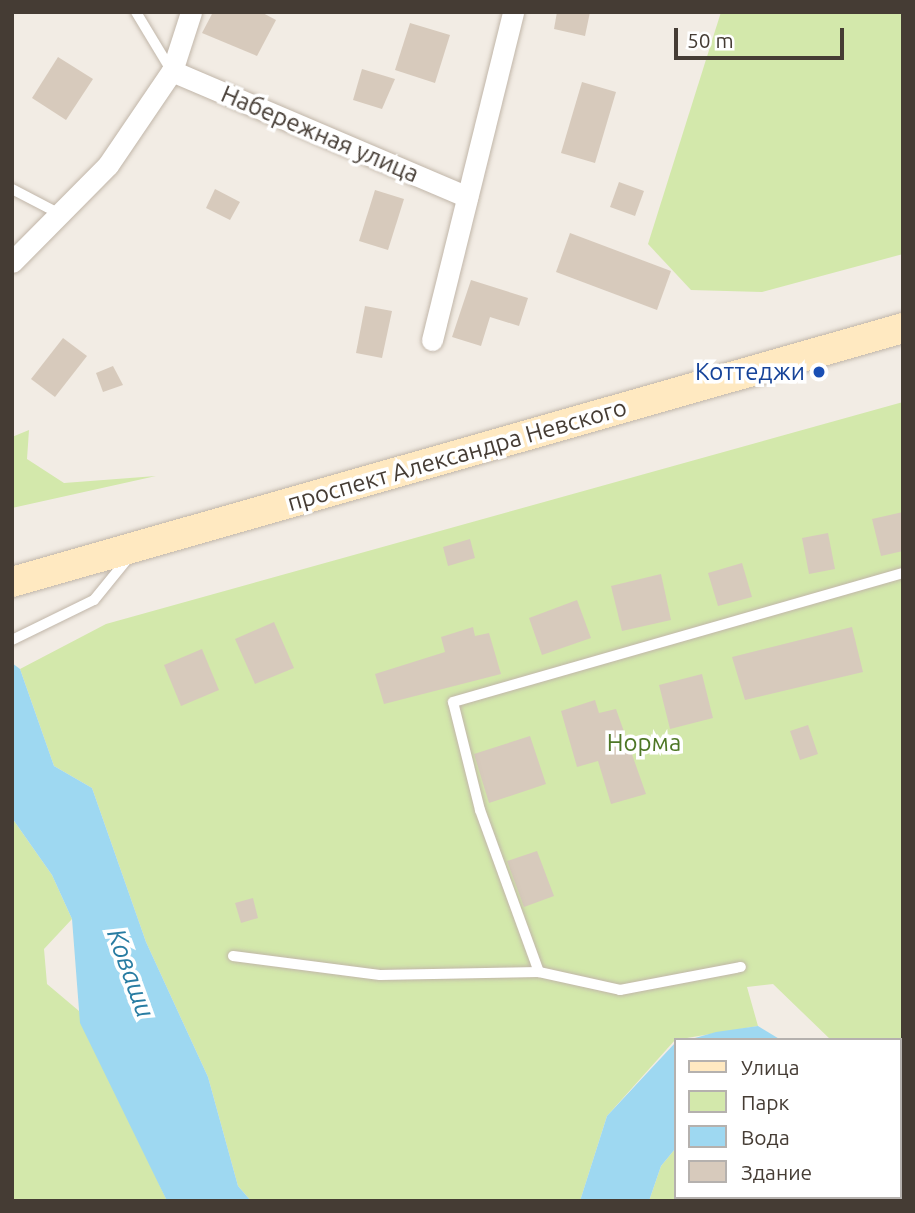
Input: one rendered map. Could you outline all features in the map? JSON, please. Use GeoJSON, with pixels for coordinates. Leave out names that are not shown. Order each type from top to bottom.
{"type":"FeatureCollection","features":[{"type":"Feature","properties":{"kind":"main road","name":"проспект Александра Невского"},"geometry":{"type":"LineString","coordinates":[[17,580],[903,328]]}},
{"type":"Feature","properties":{"kind":"street"},"geometry":{"type":"LineString","coordinates":[[12,262],[62,215],[108,165],[172,71],[191,12]]}},
{"type":"Feature","properties":{"kind":"street"},"geometry":{"type":"LineString","coordinates":[[432,340],[513,12]]}},
{"type":"Feature","properties":{"kind":"street","name":"Набережная улица"},"geometry":{"type":"LineString","coordinates":[[172,71],[467,197]]}},
{"type":"Feature","properties":{"kind":"lane"},"geometry":{"type":"LineString","coordinates":[[136,12],[172,71]]}},
{"type":"Feature","properties":{"kind":"lane"},"geometry":{"type":"LineString","coordinates":[[12,189],[62,215]]}},
{"type":"Feature","properties":{"kind":"lane"},"geometry":{"type":"LineString","coordinates":[[12,640],[28,636],[94,600],[138,546]]}},
{"type":"Feature","properties":{"kind":"lane"},"geometry":{"type":"LineString","coordinates":[[539,972],[480,810],[453,702],[903,573]]}},
{"type":"Feature","properties":{"kind":"lane"},"geometry":{"type":"LineString","coordinates":[[233,956],[380,975],[539,972],[620,990],[741,967]]}},
{"type":"Feature","properties":{"kind":"green space"},"geometry":{"type":"Polygon","coordinates":[[[721,12],[903,12],[903,254],[762,292],[691,290],[648,244],[721,12]]]}},
{"type":"Feature","properties":{"kind":"green space","name":"Норма"},"geometry":{"type":"Polygon","coordinates":[[[903,402],[903,1192],[901,1038],[829,1038],[773,984],[747,987],[758,1026],[674,1038],[607,1116],[580,1201],[251,1201],[238,1186],[208,1077],[146,942],[92,788],[54,766],[20,669],[106,624],[903,402]]]}},
{"type":"Feature","properties":{"kind":"green space"},"geometry":{"type":"Polygon","coordinates":[[[29,430],[27,459],[64,483],[156,476],[12,508],[12,437],[29,430]]]}},
{"type":"Feature","properties":{"kind":"green space"},"geometry":{"type":"Polygon","coordinates":[[[12,818],[52,875],[72,919],[44,949],[47,984],[79,1011],[167,1201],[12,1201],[12,818]]]}},
{"type":"Feature","properties":{"kind":"green space"},"geometry":{"type":"Polygon","coordinates":[[[674,1150],[674,1199],[834,1201],[649,1201],[661,1166],[674,1150]]]}},
{"type":"Feature","properties":{"kind":"water","name":"Коваши"},"geometry":{"type":"Polygon","coordinates":[[[12,663],[20,669],[54,766],[92,788],[146,942],[208,1077],[238,1186],[251,1201],[167,1201],[80,1023],[72,919],[52,875],[12,818],[12,663]]]}},
{"type":"Feature","properties":{"kind":"water"},"geometry":{"type":"Polygon","coordinates":[[[758,1026],[778,1038],[695,1038],[758,1026]]]}},
{"type":"Feature","properties":{"kind":"water"},"geometry":{"type":"Polygon","coordinates":[[[674,1044],[674,1150],[661,1166],[649,1201],[580,1201],[607,1116],[674,1044]]]}},
{"type":"Feature","properties":{"kind":"building"},"geometry":{"type":"Polygon","coordinates":[[[213,12],[261,12],[276,20],[257,56],[202,33],[213,12]]]}},
{"type":"Feature","properties":{"kind":"building"},"geometry":{"type":"Polygon","coordinates":[[[557,12],[590,12],[585,36],[554,29],[557,12]]]}},
{"type":"Feature","properties":{"kind":"building"},"geometry":{"type":"Polygon","coordinates":[[[410,23],[450,35],[435,83],[395,70],[410,23]]]}},
{"type":"Feature","properties":{"kind":"building"},"geometry":{"type":"Polygon","coordinates":[[[58,57],[93,79],[66,120],[32,98],[58,57]]]}},
{"type":"Feature","properties":{"kind":"building"},"geometry":{"type":"Polygon","coordinates":[[[362,69],[395,79],[382,109],[353,100],[362,69]]]}},
{"type":"Feature","properties":{"kind":"building"},"geometry":{"type":"Polygon","coordinates":[[[582,82],[616,92],[595,163],[561,153],[582,82]]]}},
{"type":"Feature","properties":{"kind":"building"},"geometry":{"type":"Polygon","coordinates":[[[619,182],[644,191],[635,216],[610,207],[619,182]]]}},
{"type":"Feature","properties":{"kind":"building"},"geometry":{"type":"Polygon","coordinates":[[[215,189],[240,202],[230,220],[206,208],[215,189]]]}},
{"type":"Feature","properties":{"kind":"building"},"geometry":{"type":"Polygon","coordinates":[[[375,190],[404,199],[388,250],[359,241],[375,190]]]}},
{"type":"Feature","properties":{"kind":"building"},"geometry":{"type":"Polygon","coordinates":[[[570,233],[671,271],[657,310],[556,272],[570,233]]]}},
{"type":"Feature","properties":{"kind":"building"},"geometry":{"type":"Polygon","coordinates":[[[471,280],[528,298],[519,326],[490,317],[481,346],[452,337],[471,280]]]}},
{"type":"Feature","properties":{"kind":"building"},"geometry":{"type":"Polygon","coordinates":[[[365,306],[392,311],[382,358],[356,353],[365,306]]]}},
{"type":"Feature","properties":{"kind":"building"},"geometry":{"type":"Polygon","coordinates":[[[63,338],[87,356],[55,397],[31,379],[63,338]]]}},
{"type":"Feature","properties":{"kind":"building"},"geometry":{"type":"Polygon","coordinates":[[[113,366],[123,385],[103,392],[96,373],[113,366]]]}},
{"type":"Feature","properties":{"kind":"building"},"geometry":{"type":"Polygon","coordinates":[[[903,512],[903,551],[881,556],[872,519],[903,512]]]}},
{"type":"Feature","properties":{"kind":"building"},"geometry":{"type":"Polygon","coordinates":[[[828,533],[835,569],[809,574],[802,538],[828,533]]]}},
{"type":"Feature","properties":{"kind":"building"},"geometry":{"type":"Polygon","coordinates":[[[470,539],[475,558],[448,566],[443,547],[470,539]]]}},
{"type":"Feature","properties":{"kind":"building"},"geometry":{"type":"Polygon","coordinates":[[[742,563],[752,597],[718,606],[708,573],[742,563]]]}},
{"type":"Feature","properties":{"kind":"building"},"geometry":{"type":"Polygon","coordinates":[[[661,574],[671,620],[622,631],[611,586],[661,574]]]}},
{"type":"Feature","properties":{"kind":"building"},"geometry":{"type":"Polygon","coordinates":[[[577,600],[591,638],[542,655],[529,618],[577,600]]]}},
{"type":"Feature","properties":{"kind":"building"},"geometry":{"type":"Polygon","coordinates":[[[274,622],[294,668],[255,684],[235,639],[274,622]]]}},
{"type":"Feature","properties":{"kind":"building"},"geometry":{"type":"Polygon","coordinates":[[[473,627],[475,636],[489,633],[501,674],[384,704],[375,674],[445,652],[441,637],[473,627]]]}},
{"type":"Feature","properties":{"kind":"building"},"geometry":{"type":"Polygon","coordinates":[[[852,627],[863,672],[745,700],[732,657],[852,627]]]}},
{"type":"Feature","properties":{"kind":"building"},"geometry":{"type":"Polygon","coordinates":[[[202,649],[219,690],[181,706],[164,665],[202,649]]]}},
{"type":"Feature","properties":{"kind":"building"},"geometry":{"type":"Polygon","coordinates":[[[702,674],[713,718],[670,729],[659,685],[702,674]]]}},
{"type":"Feature","properties":{"kind":"building"},"geometry":{"type":"Polygon","coordinates":[[[595,700],[599,713],[616,709],[646,794],[611,804],[598,761],[577,767],[561,711],[595,700]]]}},
{"type":"Feature","properties":{"kind":"building"},"geometry":{"type":"Polygon","coordinates":[[[808,725],[818,754],[800,760],[790,731],[808,725]]]}},
{"type":"Feature","properties":{"kind":"building"},"geometry":{"type":"Polygon","coordinates":[[[530,736],[546,784],[489,803],[474,754],[530,736]]]}},
{"type":"Feature","properties":{"kind":"building"},"geometry":{"type":"Polygon","coordinates":[[[537,851],[554,896],[524,907],[507,861],[537,851]]]}},
{"type":"Feature","properties":{"kind":"building"},"geometry":{"type":"Polygon","coordinates":[[[253,898],[258,918],[241,923],[235,903],[253,898]]]}},
{"type":"Feature","properties":{"kind":"place","name":"Коттеджи"},"geometry":{"type":"Point","coordinates":[819,372]}}]}
